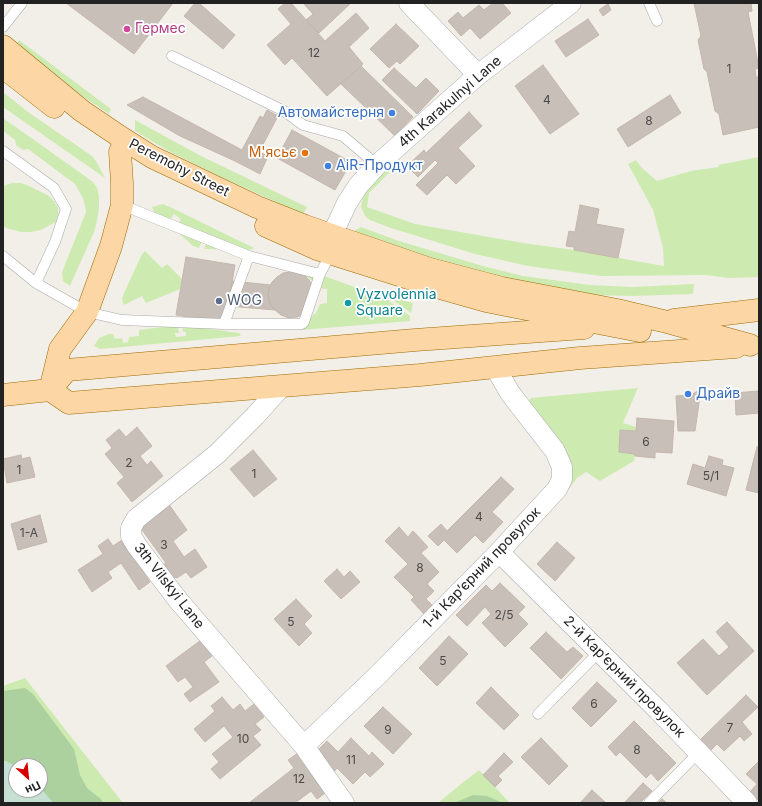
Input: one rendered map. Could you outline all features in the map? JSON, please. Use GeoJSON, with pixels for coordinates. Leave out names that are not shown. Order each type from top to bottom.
{"type":"FeatureCollection","features":[{"type":"Feature","properties":{"kind":"main road","name":"Peremohy Street"},"geometry":{"type":"LineString","coordinates":[[3,46],[122,146]]}},
{"type":"Feature","properties":{"kind":"main road","name":"Peremohy Street"},"geometry":{"type":"LineString","coordinates":[[3,67],[80,127],[122,146],[152,157],[236,197],[305,226],[331,244]]}},
{"type":"Feature","properties":{"kind":"main road"},"geometry":{"type":"LineString","coordinates":[[50,390],[60,349],[87,312],[110,246],[122,205],[122,146]]}},
{"type":"Feature","properties":{"kind":"main road"},"geometry":{"type":"LineString","coordinates":[[331,244],[502,288],[610,309],[755,345]]}},
{"type":"Feature","properties":{"kind":"main road"},"geometry":{"type":"LineString","coordinates":[[331,244],[440,288],[486,301],[616,326],[711,348]]}},
{"type":"Feature","properties":{"kind":"main road"},"geometry":{"type":"LineString","coordinates":[[50,390],[67,370],[415,340],[616,326],[759,310]]}},
{"type":"Feature","properties":{"kind":"main road"},"geometry":{"type":"LineString","coordinates":[[3,395],[50,390],[69,403],[420,375],[580,358],[755,345]]}},
{"type":"Feature","properties":{"kind":"street"},"geometry":{"type":"LineString","coordinates":[[409,3],[478,75]]}},
{"type":"Feature","properties":{"kind":"street","name":"4th Karakulnyi Lane"},"geometry":{"type":"LineString","coordinates":[[331,244],[347,203],[358,186],[377,166],[478,75],[571,3]]}},
{"type":"Feature","properties":{"kind":"street","name":"1-й Карʼєрний провулок"},"geometry":{"type":"LineString","coordinates":[[304,746],[499,552],[557,489],[562,479],[562,467],[555,451],[510,392],[495,367]]}},
{"type":"Feature","properties":{"kind":"street","name":"3th Vilskyi Lane"},"geometry":{"type":"LineString","coordinates":[[282,386],[255,416],[217,454],[136,519],[131,528],[132,536],[137,546],[178,600],[304,746],[344,803]]}},
{"type":"Feature","properties":{"kind":"street","name":"2-й Карʼєрний провулок"},"geometry":{"type":"LineString","coordinates":[[499,552],[658,710],[747,803]]}},
{"type":"Feature","properties":{"kind":"lane"},"geometry":{"type":"LineString","coordinates":[[3,27],[22,3]]}},
{"type":"Feature","properties":{"kind":"lane"},"geometry":{"type":"LineString","coordinates":[[649,3],[657,21]]}},
{"type":"Feature","properties":{"kind":"lane"},"geometry":{"type":"LineString","coordinates":[[172,56],[284,111],[302,125],[343,136],[377,166]]}},
{"type":"Feature","properties":{"kind":"lane"},"geometry":{"type":"LineString","coordinates":[[3,151],[54,188],[66,209],[55,242],[36,282]]}},
{"type":"Feature","properties":{"kind":"lane"},"geometry":{"type":"LineString","coordinates":[[122,205],[249,256],[320,274]]}},
{"type":"Feature","properties":{"kind":"lane"},"geometry":{"type":"LineString","coordinates":[[3,256],[36,282],[87,312],[122,320],[224,324],[302,324],[331,244]]}},
{"type":"Feature","properties":{"kind":"lane"},"geometry":{"type":"LineString","coordinates":[[224,324],[249,256]]}},
{"type":"Feature","properties":{"kind":"lane"},"geometry":{"type":"LineString","coordinates":[[538,714],[599,652]]}},
{"type":"Feature","properties":{"kind":"lane"},"geometry":{"type":"LineString","coordinates":[[649,803],[698,753]]}},
{"type":"Feature","properties":{"kind":"green space"},"geometry":{"type":"Polygon","coordinates":[[[19,40],[111,109],[109,114],[69,87],[15,46],[19,40]]]}},
{"type":"Feature","properties":{"kind":"green space"},"geometry":{"type":"Polygon","coordinates":[[[3,92],[28,112],[92,156],[105,178],[3,107],[3,92]]]}},
{"type":"Feature","properties":{"kind":"green space"},"geometry":{"type":"Polygon","coordinates":[[[3,118],[93,182],[97,188],[99,208],[94,232],[70,286],[63,281],[62,272],[86,212],[83,198],[75,184],[28,149],[23,150],[16,145],[15,140],[3,131],[3,118]]]}},
{"type":"Feature","properties":{"kind":"green space"},"geometry":{"type":"Polygon","coordinates":[[[135,120],[201,156],[307,207],[303,214],[225,179],[170,152],[135,131],[135,120]]]}},
{"type":"Feature","properties":{"kind":"green space"},"geometry":{"type":"Polygon","coordinates":[[[759,157],[759,277],[729,278],[706,275],[601,276],[528,266],[475,254],[391,228],[370,220],[365,216],[361,207],[364,193],[367,188],[390,166],[393,169],[369,193],[367,207],[415,224],[664,266],[663,248],[653,210],[628,164],[636,160],[642,168],[657,181],[691,171],[719,167],[718,165],[759,157]]]}},
{"type":"Feature","properties":{"kind":"green space"},"geometry":{"type":"Polygon","coordinates":[[[12,183],[21,183],[49,196],[58,208],[56,222],[41,230],[31,232],[21,232],[3,226],[3,186],[12,183]]]}},
{"type":"Feature","properties":{"kind":"green space"},"geometry":{"type":"Polygon","coordinates":[[[163,204],[254,248],[249,250],[204,249],[208,239],[204,237],[199,248],[193,246],[172,227],[177,227],[181,219],[174,214],[169,221],[155,213],[152,207],[163,204]]]}},
{"type":"Feature","properties":{"kind":"green space"},"geometry":{"type":"Polygon","coordinates":[[[361,227],[399,241],[483,266],[523,276],[590,285],[632,287],[694,284],[693,294],[632,296],[589,295],[520,286],[349,234],[361,227]]]}},
{"type":"Feature","properties":{"kind":"green space"},"geometry":{"type":"Polygon","coordinates":[[[145,251],[162,268],[167,264],[182,279],[180,289],[146,303],[142,296],[124,305],[122,299],[124,293],[142,254],[145,251]]]}},
{"type":"Feature","properties":{"kind":"green space"},"geometry":{"type":"Polygon","coordinates":[[[302,268],[385,298],[410,316],[410,321],[301,330],[302,324],[316,313],[320,304],[327,303],[327,289],[318,288],[315,283],[304,275],[289,274],[292,271],[302,268]]]}},
{"type":"Feature","properties":{"kind":"green space"},"geometry":{"type":"Polygon","coordinates":[[[387,296],[413,303],[411,313],[387,296]]]}},
{"type":"Feature","properties":{"kind":"green space"},"geometry":{"type":"Polygon","coordinates":[[[178,325],[179,333],[175,333],[176,337],[186,336],[186,332],[183,332],[182,325],[239,333],[241,336],[100,349],[94,346],[99,338],[109,334],[113,334],[115,339],[122,338],[123,343],[128,342],[129,337],[139,336],[139,330],[178,325]]]}},
{"type":"Feature","properties":{"kind":"green space"},"geometry":{"type":"Polygon","coordinates":[[[638,388],[623,423],[636,427],[636,431],[620,430],[619,452],[635,454],[634,461],[600,481],[586,472],[577,478],[560,500],[568,484],[530,406],[529,401],[531,398],[638,388]]]}},
{"type":"Feature","properties":{"kind":"green space"},"geometry":{"type":"Polygon","coordinates":[[[25,678],[123,803],[3,803],[3,686],[25,678]]]}},
{"type":"Feature","properties":{"kind":"green space"},"geometry":{"type":"Polygon","coordinates":[[[25,688],[33,694],[74,749],[80,775],[87,788],[102,800],[102,803],[49,803],[46,798],[48,798],[48,758],[8,758],[8,762],[3,761],[3,691],[25,688]]]}},
{"type":"Feature","properties":{"kind":"green space"},"geometry":{"type":"Polygon","coordinates":[[[3,762],[8,763],[8,798],[48,797],[53,803],[3,803],[3,762]]]}},
{"type":"Feature","properties":{"kind":"green space"},"geometry":{"type":"Polygon","coordinates":[[[479,770],[510,803],[438,803],[461,784],[479,770]]]}},
{"type":"Feature","properties":{"kind":"green space"},"geometry":{"type":"Polygon","coordinates":[[[473,795],[487,796],[503,803],[454,803],[473,795]]]}},
{"type":"Feature","properties":{"kind":"building","name":"Гермес"},"geometry":{"type":"Polygon","coordinates":[[[66,3],[173,3],[134,54],[66,3]]]}},
{"type":"Feature","properties":{"kind":"building"},"geometry":{"type":"Polygon","coordinates":[[[195,3],[199,3],[235,35],[223,49],[184,16],[195,3]]]}},
{"type":"Feature","properties":{"kind":"building"},"geometry":{"type":"Polygon","coordinates":[[[285,3],[291,3],[325,41],[356,13],[369,28],[349,47],[363,64],[327,96],[292,58],[285,65],[267,45],[291,24],[278,9],[285,3]]]}},
{"type":"Feature","properties":{"kind":"building"},"geometry":{"type":"Polygon","coordinates":[[[303,3],[351,3],[319,33],[306,20],[313,14],[303,3]]]}},
{"type":"Feature","properties":{"kind":"building"},"geometry":{"type":"Polygon","coordinates":[[[493,3],[502,3],[511,13],[480,39],[470,28],[461,36],[448,21],[458,12],[463,18],[479,5],[484,10],[493,3]]]}},
{"type":"Feature","properties":{"kind":"building"},"geometry":{"type":"Polygon","coordinates":[[[694,3],[751,3],[752,11],[748,12],[759,68],[755,69],[756,77],[759,77],[759,127],[723,135],[719,114],[715,111],[707,72],[704,69],[698,40],[701,36],[694,3]]]}},
{"type":"Feature","properties":{"kind":"building"},"geometry":{"type":"Polygon","coordinates":[[[608,4],[611,10],[603,16],[599,10],[608,4]]]}},
{"type":"Feature","properties":{"kind":"building"},"geometry":{"type":"Polygon","coordinates":[[[588,19],[599,35],[566,57],[555,41],[588,19]]]}},
{"type":"Feature","properties":{"kind":"building"},"geometry":{"type":"Polygon","coordinates":[[[396,24],[419,46],[400,64],[397,61],[389,68],[370,49],[396,24]]]}},
{"type":"Feature","properties":{"kind":"building"},"geometry":{"type":"Polygon","coordinates":[[[543,65],[579,114],[550,134],[515,86],[543,65]]]}},
{"type":"Feature","properties":{"kind":"building"},"geometry":{"type":"Polygon","coordinates":[[[361,66],[413,117],[395,136],[341,84],[361,66]]]}},
{"type":"Feature","properties":{"kind":"building"},"geometry":{"type":"Polygon","coordinates":[[[394,68],[416,88],[426,78],[439,91],[417,114],[382,80],[394,68]]]}},
{"type":"Feature","properties":{"kind":"building"},"geometry":{"type":"Polygon","coordinates":[[[670,95],[681,113],[628,147],[617,129],[670,95]]]}},
{"type":"Feature","properties":{"kind":"building"},"geometry":{"type":"Polygon","coordinates":[[[143,97],[242,150],[260,116],[263,118],[267,110],[278,116],[259,152],[268,156],[260,174],[180,136],[127,105],[143,97]]]}},
{"type":"Feature","properties":{"kind":"building"},"geometry":{"type":"Polygon","coordinates":[[[469,112],[482,126],[458,148],[475,166],[456,184],[447,175],[427,195],[416,185],[438,163],[435,160],[418,177],[407,166],[424,150],[426,153],[469,112]]]}},
{"type":"Feature","properties":{"kind":"building"},"geometry":{"type":"Polygon","coordinates":[[[292,130],[351,162],[335,190],[277,158],[292,130]]]}},
{"type":"Feature","properties":{"kind":"building"},"geometry":{"type":"Polygon","coordinates":[[[580,205],[599,209],[596,224],[624,229],[618,258],[574,250],[574,247],[566,246],[569,231],[575,232],[580,205]]]}},
{"type":"Feature","properties":{"kind":"building"},"geometry":{"type":"Polygon","coordinates":[[[186,257],[235,265],[225,323],[176,315],[186,257]]]}},
{"type":"Feature","properties":{"kind":"building"},"geometry":{"type":"Polygon","coordinates":[[[297,272],[304,275],[313,286],[304,314],[289,318],[281,315],[275,310],[270,304],[268,296],[269,288],[272,282],[283,273],[297,272]]]}},
{"type":"Feature","properties":{"kind":"building"},"geometry":{"type":"Polygon","coordinates":[[[232,281],[271,285],[268,296],[270,304],[275,310],[228,306],[232,281]]]}},
{"type":"Feature","properties":{"kind":"building"},"geometry":{"type":"Polygon","coordinates":[[[701,389],[695,431],[678,431],[676,396],[691,395],[701,389]]]}},
{"type":"Feature","properties":{"kind":"building"},"geometry":{"type":"Polygon","coordinates":[[[759,391],[759,413],[736,415],[735,393],[759,391]]]}},
{"type":"Feature","properties":{"kind":"building"},"geometry":{"type":"Polygon","coordinates":[[[637,418],[674,421],[672,453],[655,452],[655,458],[635,456],[635,454],[619,452],[620,430],[636,431],[637,418]]]}},
{"type":"Feature","properties":{"kind":"building"},"geometry":{"type":"Polygon","coordinates":[[[137,427],[152,446],[140,456],[147,465],[151,461],[163,476],[132,502],[117,483],[124,477],[105,454],[112,448],[106,440],[119,429],[126,437],[137,427]]]}},
{"type":"Feature","properties":{"kind":"building"},"geometry":{"type":"Polygon","coordinates":[[[757,447],[759,447],[759,493],[746,490],[757,447]]]}},
{"type":"Feature","properties":{"kind":"building"},"geometry":{"type":"Polygon","coordinates":[[[253,450],[277,479],[254,497],[230,469],[253,450]]]}},
{"type":"Feature","properties":{"kind":"building"},"geometry":{"type":"Polygon","coordinates":[[[21,455],[22,459],[30,457],[35,477],[7,483],[3,459],[21,455]]]}},
{"type":"Feature","properties":{"kind":"building"},"geometry":{"type":"Polygon","coordinates":[[[709,456],[723,460],[722,465],[734,468],[726,496],[687,484],[693,464],[705,468],[709,456]]]}},
{"type":"Feature","properties":{"kind":"building"},"geometry":{"type":"Polygon","coordinates":[[[501,477],[514,489],[492,512],[503,522],[483,543],[475,535],[457,553],[444,540],[438,546],[428,536],[441,524],[447,531],[501,477]]]}},
{"type":"Feature","properties":{"kind":"building"},"geometry":{"type":"Polygon","coordinates":[[[170,506],[187,530],[173,541],[184,557],[195,549],[207,567],[191,578],[186,572],[170,581],[160,567],[166,563],[140,527],[170,506]]]}},
{"type":"Feature","properties":{"kind":"building"},"geometry":{"type":"Polygon","coordinates":[[[40,515],[47,542],[18,550],[11,524],[40,515]]]}},
{"type":"Feature","properties":{"kind":"building"},"geometry":{"type":"Polygon","coordinates":[[[399,527],[408,537],[413,531],[428,547],[421,553],[439,572],[427,584],[434,591],[426,599],[433,606],[425,615],[411,600],[414,597],[394,577],[408,564],[385,541],[399,527]]]}},
{"type":"Feature","properties":{"kind":"building"},"geometry":{"type":"Polygon","coordinates":[[[108,539],[113,546],[122,540],[150,582],[139,590],[121,563],[108,572],[112,578],[92,592],[78,570],[103,554],[98,546],[108,539]]]}},
{"type":"Feature","properties":{"kind":"building"},"geometry":{"type":"Polygon","coordinates":[[[557,542],[575,558],[555,581],[537,564],[557,542]]]}},
{"type":"Feature","properties":{"kind":"building"},"geometry":{"type":"Polygon","coordinates":[[[337,569],[344,577],[350,571],[360,582],[341,599],[324,581],[337,569]]]}},
{"type":"Feature","properties":{"kind":"building"},"geometry":{"type":"Polygon","coordinates":[[[500,583],[525,607],[518,614],[528,624],[505,647],[482,623],[491,614],[485,607],[467,626],[456,615],[486,585],[492,591],[500,583]]]}},
{"type":"Feature","properties":{"kind":"building"},"geometry":{"type":"Polygon","coordinates":[[[296,599],[312,616],[304,624],[312,633],[299,646],[274,619],[296,599]]]}},
{"type":"Feature","properties":{"kind":"building"},"geometry":{"type":"Polygon","coordinates":[[[727,622],[754,651],[707,695],[677,663],[703,639],[719,656],[729,647],[716,632],[727,622]]]}},
{"type":"Feature","properties":{"kind":"building"},"geometry":{"type":"Polygon","coordinates":[[[546,632],[567,652],[573,647],[583,656],[561,679],[530,648],[546,632]]]}},
{"type":"Feature","properties":{"kind":"building"},"geometry":{"type":"Polygon","coordinates":[[[449,636],[468,654],[437,686],[419,668],[449,636]]]}},
{"type":"Feature","properties":{"kind":"building"},"geometry":{"type":"Polygon","coordinates":[[[201,640],[212,656],[204,662],[219,682],[190,702],[184,694],[193,687],[185,677],[178,682],[166,666],[201,640]]]}},
{"type":"Feature","properties":{"kind":"building"},"geometry":{"type":"Polygon","coordinates":[[[597,682],[617,701],[591,727],[572,708],[597,682]]]}},
{"type":"Feature","properties":{"kind":"building"},"geometry":{"type":"Polygon","coordinates":[[[491,687],[519,715],[504,730],[476,703],[491,687]]]}},
{"type":"Feature","properties":{"kind":"building"},"geometry":{"type":"Polygon","coordinates":[[[746,695],[758,707],[742,722],[752,734],[744,741],[740,736],[724,751],[717,744],[710,751],[700,740],[746,695]]]}},
{"type":"Feature","properties":{"kind":"building"},"geometry":{"type":"Polygon","coordinates":[[[222,697],[233,710],[240,704],[245,711],[254,704],[264,717],[255,724],[261,730],[253,736],[261,745],[220,779],[211,769],[219,762],[212,754],[233,737],[224,726],[205,742],[194,729],[215,711],[211,706],[222,697]]]}},
{"type":"Feature","properties":{"kind":"building"},"geometry":{"type":"Polygon","coordinates":[[[383,707],[412,734],[393,754],[364,726],[383,707]]]}},
{"type":"Feature","properties":{"kind":"building"},"geometry":{"type":"Polygon","coordinates":[[[634,721],[676,763],[658,781],[651,773],[646,778],[620,752],[616,756],[608,747],[634,721]]]}},
{"type":"Feature","properties":{"kind":"building"},"geometry":{"type":"Polygon","coordinates":[[[351,738],[369,756],[372,752],[384,764],[370,777],[365,772],[353,784],[337,768],[333,773],[316,752],[327,741],[338,752],[351,738]]]}},
{"type":"Feature","properties":{"kind":"building"},"geometry":{"type":"Polygon","coordinates":[[[541,738],[568,766],[549,785],[521,757],[541,738]]]}},
{"type":"Feature","properties":{"kind":"building"},"geometry":{"type":"Polygon","coordinates":[[[298,753],[328,791],[317,799],[311,791],[295,803],[249,803],[294,768],[288,760],[298,753]]]}},
{"type":"Feature","properties":{"kind":"building"},"geometry":{"type":"Polygon","coordinates":[[[504,753],[513,762],[498,776],[502,780],[495,787],[483,775],[504,753]]]}},
{"type":"Feature","properties":{"kind":"building"},"geometry":{"type":"Polygon","coordinates":[[[759,761],[759,801],[750,792],[757,784],[746,774],[759,761]]]}},
{"type":"Feature","properties":{"kind":"building"},"geometry":{"type":"Polygon","coordinates":[[[643,783],[652,791],[640,803],[624,803],[643,783]]]}},
{"type":"Feature","properties":{"kind":"building"},"geometry":{"type":"Polygon","coordinates":[[[592,790],[606,803],[580,803],[592,790]]]}},
{"type":"Feature","properties":{"kind":"building"},"geometry":{"type":"Polygon","coordinates":[[[662,799],[667,803],[658,803],[662,799]]]}},
{"type":"Feature","properties":{"kind":"place","name":"Гермес"},"geometry":{"type":"Point","coordinates":[127,29]}},
{"type":"Feature","properties":{"kind":"place","name":"Автомайстерня"},"geometry":{"type":"Point","coordinates":[392,113]}},
{"type":"Feature","properties":{"kind":"place","name":"М'ясьє"},"geometry":{"type":"Point","coordinates":[305,153]}},
{"type":"Feature","properties":{"kind":"place","name":"AiR-Продукт"},"geometry":{"type":"Point","coordinates":[328,166]}},
{"type":"Feature","properties":{"kind":"place","name":"WOG"},"geometry":{"type":"Point","coordinates":[219,301]}},
{"type":"Feature","properties":{"kind":"place","name":"Vyzvolennia Square"},"geometry":{"type":"Point","coordinates":[348,303]}},
{"type":"Feature","properties":{"kind":"place","name":"Драйв"},"geometry":{"type":"Point","coordinates":[688,394]}}]}
